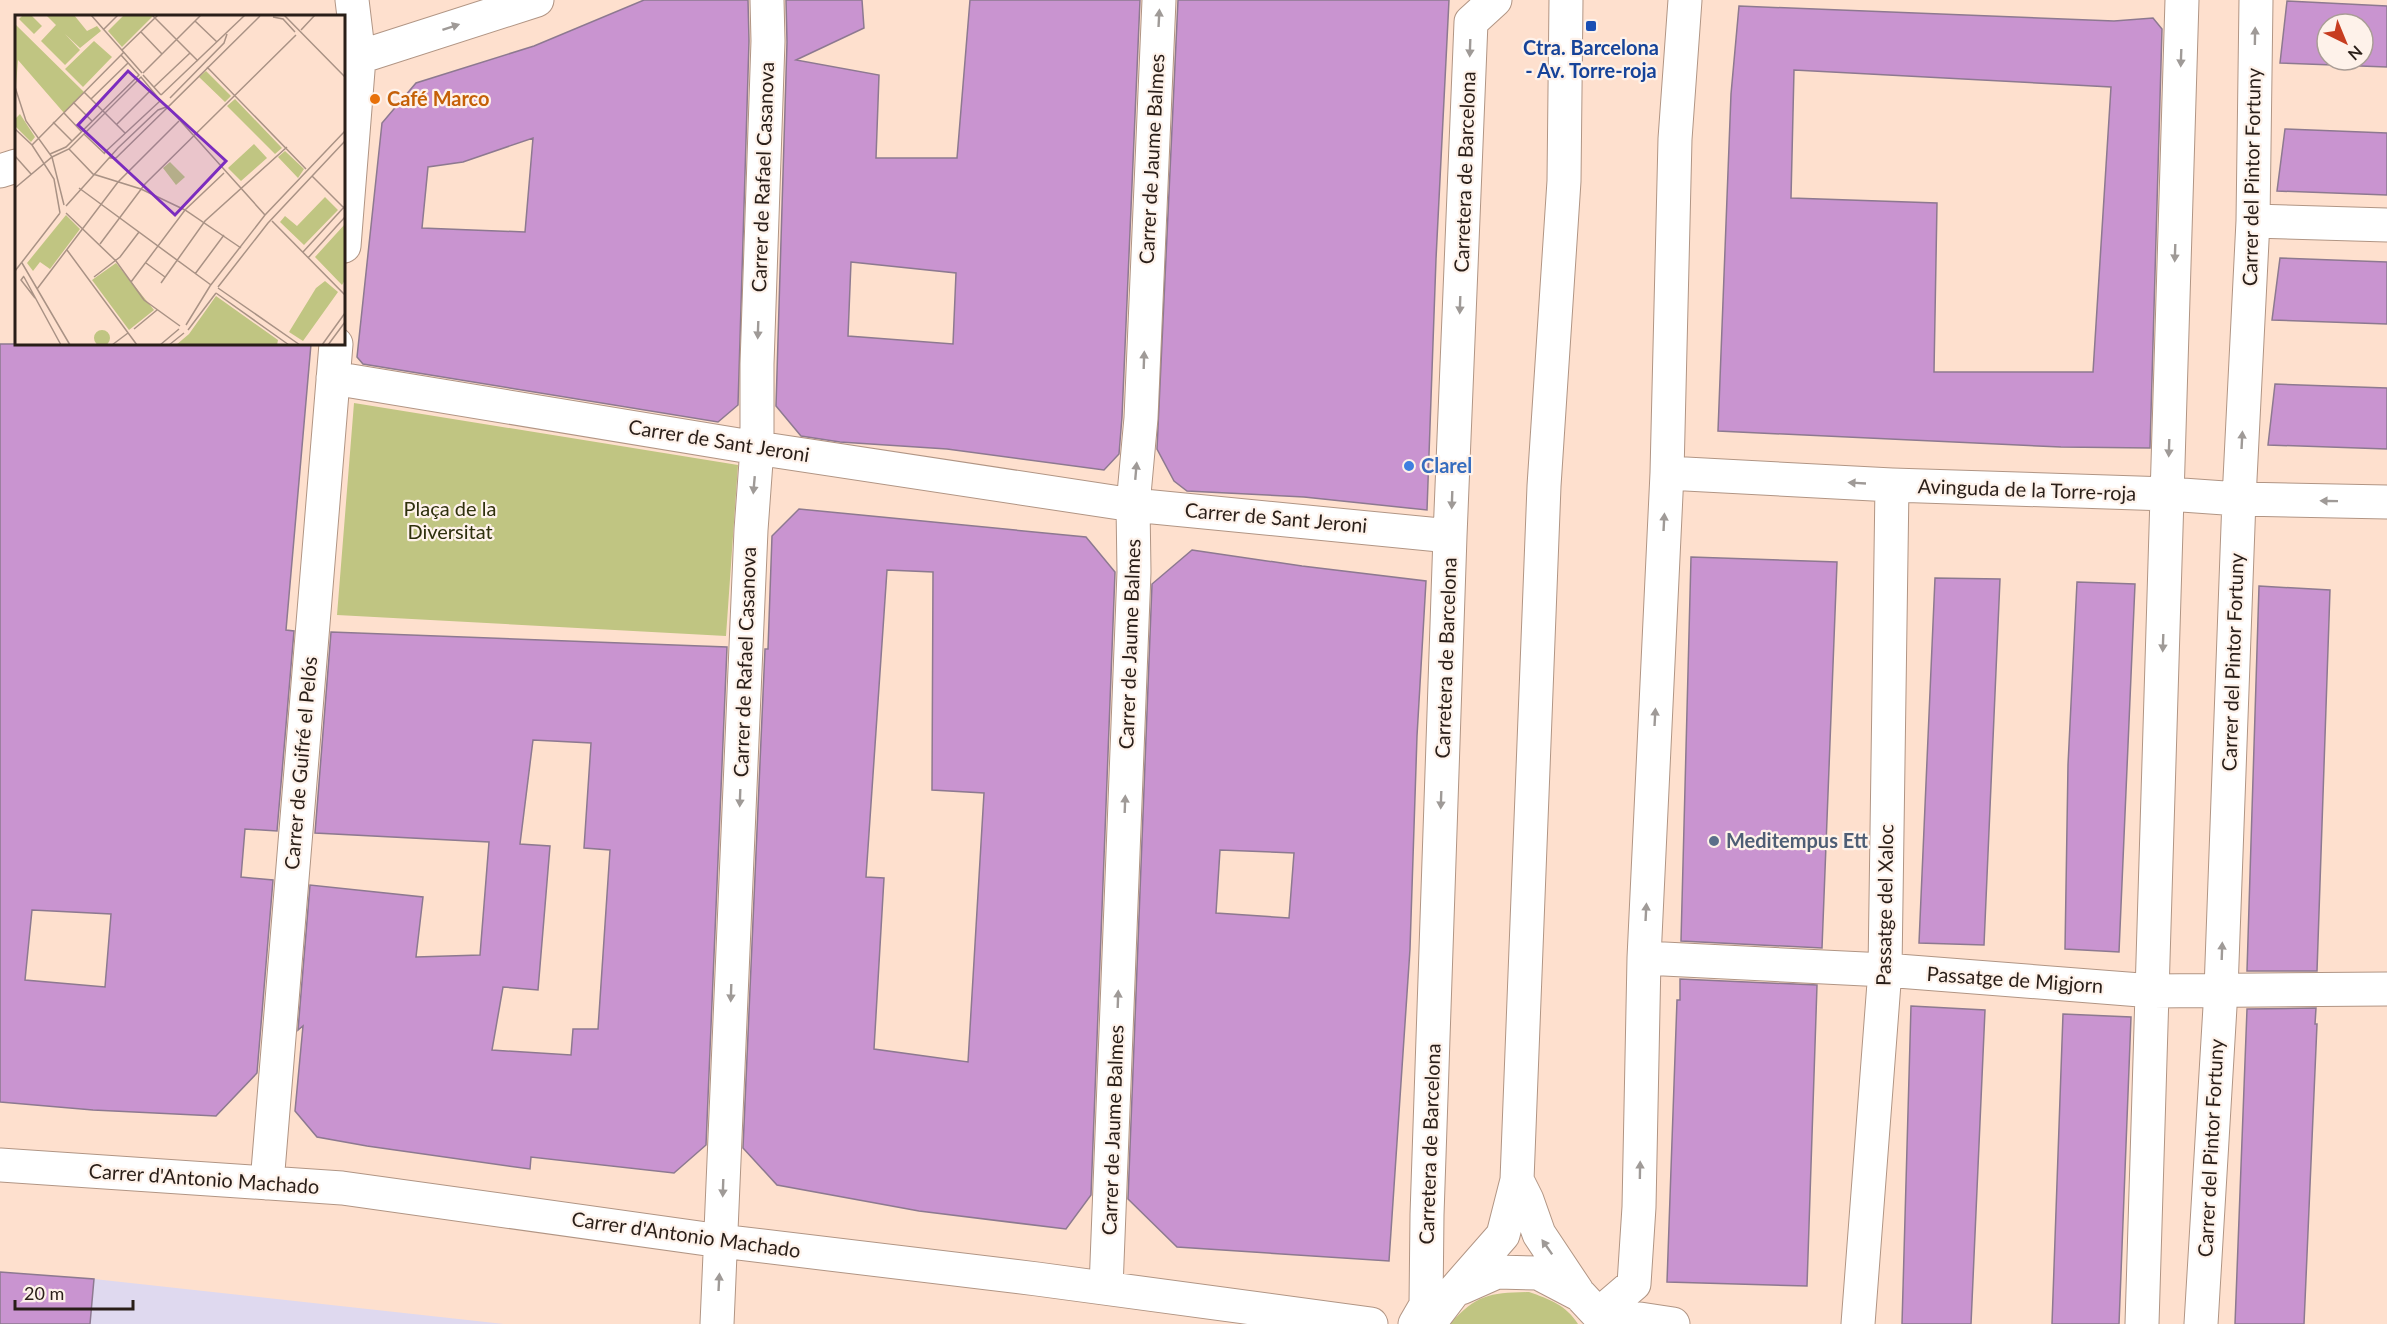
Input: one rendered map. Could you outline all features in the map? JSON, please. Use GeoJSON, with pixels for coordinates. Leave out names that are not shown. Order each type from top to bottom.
{"type":"FeatureCollection","features":[{"type":"Feature","properties":{"kind":"street"},"geometry":{"type":"LineString","coordinates":[[345,219],[352,0]]}},
{"type":"Feature","properties":{"kind":"street"},"geometry":{"type":"LineString","coordinates":[[351,60],[537,0]]}},
{"type":"Feature","properties":{"kind":"street","name":"Carrer de Rafael Casanova"},"geometry":{"type":"LineString","coordinates":[[717,1324],[750,542],[757,448],[757,364],[768,53],[767,0]]}},
{"type":"Feature","properties":{"kind":"street","name":"Carrer de Jaume Balmes"},"geometry":{"type":"LineString","coordinates":[[1106,1288],[1134,572],[1119,502],[1141,418],[1160,0]]}},
{"type":"Feature","properties":{"kind":"street","name":"Carretera de Barcelona"},"geometry":{"type":"LineString","coordinates":[[1415,1324],[1426,1305],[1427,1204],[1450,536],[1471,22],[1495,0]]}},
{"type":"Feature","properties":{"kind":"street"},"geometry":{"type":"LineString","coordinates":[[1429,1324],[1454,1291],[1503,1235],[1516,1180],[1544,476],[1564,181],[1566,0]]}},
{"type":"Feature","properties":{"kind":"street"},"geometry":{"type":"LineString","coordinates":[[1596,1311],[1634,1284],[1639,1207],[1644,957],[1667,473],[1675,139],[1685,0]]}},
{"type":"Feature","properties":{"kind":"street"},"geometry":{"type":"LineString","coordinates":[[2142,1324],[2182,0]]}},
{"type":"Feature","properties":{"kind":"street","name":"Carrer del Pintor Fortuny"},"geometry":{"type":"LineString","coordinates":[[2201,1324],[2220,990],[2239,499],[2253,221],[2256,0]]}},
{"type":"Feature","properties":{"kind":"street"},"geometry":{"type":"LineString","coordinates":[[0,171],[15,166]]}},
{"type":"Feature","properties":{"kind":"street"},"geometry":{"type":"LineString","coordinates":[[2253,221],[2387,225]]}},
{"type":"Feature","properties":{"kind":"street","name":"Carrer de Guifré el Pelós"},"geometry":{"type":"LineString","coordinates":[[267,1183],[336,345]]}},
{"type":"Feature","properties":{"kind":"street","name":"Carrer de Sant Jeroni"},"geometry":{"type":"LineString","coordinates":[[333,378],[757,448],[1119,502],[1450,536]]}},
{"type":"Feature","properties":{"kind":"street","name":"Avinguda de la Torre-roja"},"geometry":{"type":"LineString","coordinates":[[1667,473],[2239,499],[2387,502]]}},
{"type":"Feature","properties":{"kind":"street","name":"Passatge del Xaloc"},"geometry":{"type":"LineString","coordinates":[[1858,1324],[1884,970],[1892,485]]}},
{"type":"Feature","properties":{"kind":"street","name":"Passatge de Migjorn"},"geometry":{"type":"LineString","coordinates":[[1644,957],[1884,970],[2153,990],[2387,989]]}},
{"type":"Feature","properties":{"kind":"street","name":"Carrer d'Antonio Machado"},"geometry":{"type":"LineString","coordinates":[[0,1165],[342,1188],[721,1241],[1106,1288],[1371,1324]]}},
{"type":"Feature","properties":{"kind":"street"},"geometry":{"type":"LineString","coordinates":[[1516,1180],[1527,1200],[1539,1234],[1596,1311]]}},
{"type":"Feature","properties":{"kind":"street"},"geometry":{"type":"LineString","coordinates":[[1454,1291],[1497,1272],[1538,1273],[1596,1311]]}},
{"type":"Feature","properties":{"kind":"street"},"geometry":{"type":"LineString","coordinates":[[1631,1324],[1640,1318],[1673,1324]]}},
{"type":"Feature","properties":{"kind":"shaded area"},"geometry":{"type":"Polygon","coordinates":[[[0,1272],[94,1279],[504,1324],[0,1324],[0,1272]]]}},
{"type":"Feature","properties":{"kind":"green space","name":"Plaça de la Diversitat"},"geometry":{"type":"Polygon","coordinates":[[[354,403],[738,465],[726,636],[337,615],[354,403]]]}},
{"type":"Feature","properties":{"kind":"green space"},"geometry":{"type":"Polygon","coordinates":[[[1529,1292],[1562,1307],[1578,1324],[1450,1324],[1468,1306],[1485,1297],[1504,1293],[1529,1292]]]}},
{"type":"Feature","properties":{"kind":"building"},"geometry":{"type":"Polygon","coordinates":[[[644,0],[748,0],[749,41],[738,405],[718,422],[363,364],[357,357],[382,123],[416,83],[534,46],[644,0]],[[533,138],[463,162],[428,167],[422,228],[525,232],[533,138]]]}},
{"type":"Feature","properties":{"kind":"building"},"geometry":{"type":"Polygon","coordinates":[[[786,0],[862,0],[864,28],[796,60],[879,75],[876,158],[957,158],[970,0],[1140,0],[1122,417],[1119,454],[1104,470],[947,449],[840,442],[801,436],[776,406],[787,42],[786,0]],[[851,262],[848,336],[953,344],[956,273],[851,262]]]}},
{"type":"Feature","properties":{"kind":"building"},"geometry":{"type":"Polygon","coordinates":[[[1178,0],[1449,0],[1436,259],[1427,510],[1304,497],[1187,491],[1174,481],[1157,449],[1178,0]]]}},
{"type":"Feature","properties":{"kind":"building"},"geometry":{"type":"Polygon","coordinates":[[[2287,1],[2387,6],[2387,67],[2375,67],[2375,12],[2315,12],[2315,64],[2280,63],[2287,1]]]}},
{"type":"Feature","properties":{"kind":"building"},"geometry":{"type":"Polygon","coordinates":[[[1739,6],[2114,21],[2153,18],[2162,29],[2150,448],[2061,447],[1718,431],[1731,94],[1739,6]],[[1794,70],[1791,198],[1937,203],[1934,372],[2093,372],[2111,87],[1794,70]]]}},
{"type":"Feature","properties":{"kind":"building"},"geometry":{"type":"Polygon","coordinates":[[[2285,129],[2387,133],[2387,195],[2277,191],[2285,129]]]}},
{"type":"Feature","properties":{"kind":"building"},"geometry":{"type":"Polygon","coordinates":[[[2280,258],[2387,262],[2387,324],[2272,320],[2280,258]]]}},
{"type":"Feature","properties":{"kind":"building"},"geometry":{"type":"Polygon","coordinates":[[[0,344],[311,345],[286,630],[294,631],[277,831],[245,829],[241,877],[273,880],[257,1073],[216,1116],[93,1110],[0,1102],[0,344]],[[32,910],[25,980],[105,987],[111,914],[32,910]]]}},
{"type":"Feature","properties":{"kind":"building"},"geometry":{"type":"Polygon","coordinates":[[[2275,384],[2387,388],[2387,449],[2268,445],[2275,384]]]}},
{"type":"Feature","properties":{"kind":"building"},"geometry":{"type":"Polygon","coordinates":[[[799,509],[1086,537],[1115,572],[1091,1195],[1066,1229],[919,1211],[777,1185],[743,1148],[772,536],[799,509]],[[887,570],[866,877],[884,878],[874,1049],[968,1062],[984,793],[932,790],[933,572],[887,570]]]}},
{"type":"Feature","properties":{"kind":"building"},"geometry":{"type":"Polygon","coordinates":[[[1192,550],[1426,581],[1417,736],[1410,949],[1389,1261],[1177,1247],[1128,1199],[1152,584],[1192,550]],[[1220,850],[1216,913],[1289,918],[1294,853],[1220,850]]]}},
{"type":"Feature","properties":{"kind":"building"},"geometry":{"type":"Polygon","coordinates":[[[1691,557],[1837,562],[1822,948],[1681,941],[1691,557]]]}},
{"type":"Feature","properties":{"kind":"building"},"geometry":{"type":"Polygon","coordinates":[[[1935,578],[2000,579],[1984,945],[1919,943],[1935,578]]]}},
{"type":"Feature","properties":{"kind":"building"},"geometry":{"type":"Polygon","coordinates":[[[2077,582],[2135,584],[2119,952],[2065,949],[2068,765],[2077,582]]]}},
{"type":"Feature","properties":{"kind":"building"},"geometry":{"type":"Polygon","coordinates":[[[2259,586],[2330,590],[2317,971],[2247,971],[2259,586]]]}},
{"type":"Feature","properties":{"kind":"building"},"geometry":{"type":"Polygon","coordinates":[[[331,632],[727,647],[706,1145],[674,1173],[531,1157],[530,1169],[317,1137],[295,1111],[303,1026],[298,1030],[310,885],[423,897],[416,957],[480,955],[489,842],[315,833],[331,632]],[[533,740],[520,844],[550,846],[538,990],[503,987],[492,1050],[571,1055],[573,1029],[598,1029],[610,850],[584,848],[591,743],[533,740]]]}},
{"type":"Feature","properties":{"kind":"building"},"geometry":{"type":"Polygon","coordinates":[[[1680,979],[1817,985],[1807,1286],[1667,1282],[1677,1000],[1680,1000],[1680,979]]]}},
{"type":"Feature","properties":{"kind":"building"},"geometry":{"type":"Polygon","coordinates":[[[1911,1006],[1985,1010],[1971,1324],[1902,1324],[1911,1006]]]}},
{"type":"Feature","properties":{"kind":"building"},"geometry":{"type":"Polygon","coordinates":[[[2316,1008],[2304,1324],[2235,1324],[2247,1009],[2316,1008]]]}},
{"type":"Feature","properties":{"kind":"building"},"geometry":{"type":"Polygon","coordinates":[[[2063,1014],[2131,1017],[2119,1324],[2052,1324],[2063,1014]]]}},
{"type":"Feature","properties":{"kind":"building"},"geometry":{"type":"Polygon","coordinates":[[[0,1272],[94,1279],[90,1324],[0,1324],[0,1272]]]}},
{"type":"Feature","properties":{"kind":"place","name":"Ctra. Barcelona - Av. Torre-roja"},"geometry":{"type":"Point","coordinates":[1591,26]}},
{"type":"Feature","properties":{"kind":"place","name":"Café Marco"},"geometry":{"type":"Point","coordinates":[375,99]}},
{"type":"Feature","properties":{"kind":"place","name":"Clarel"},"geometry":{"type":"Point","coordinates":[1409,466]}},
{"type":"Feature","properties":{"kind":"place","name":"Meditempus Ett"},"geometry":{"type":"Point","coordinates":[1714,841]}}]}
